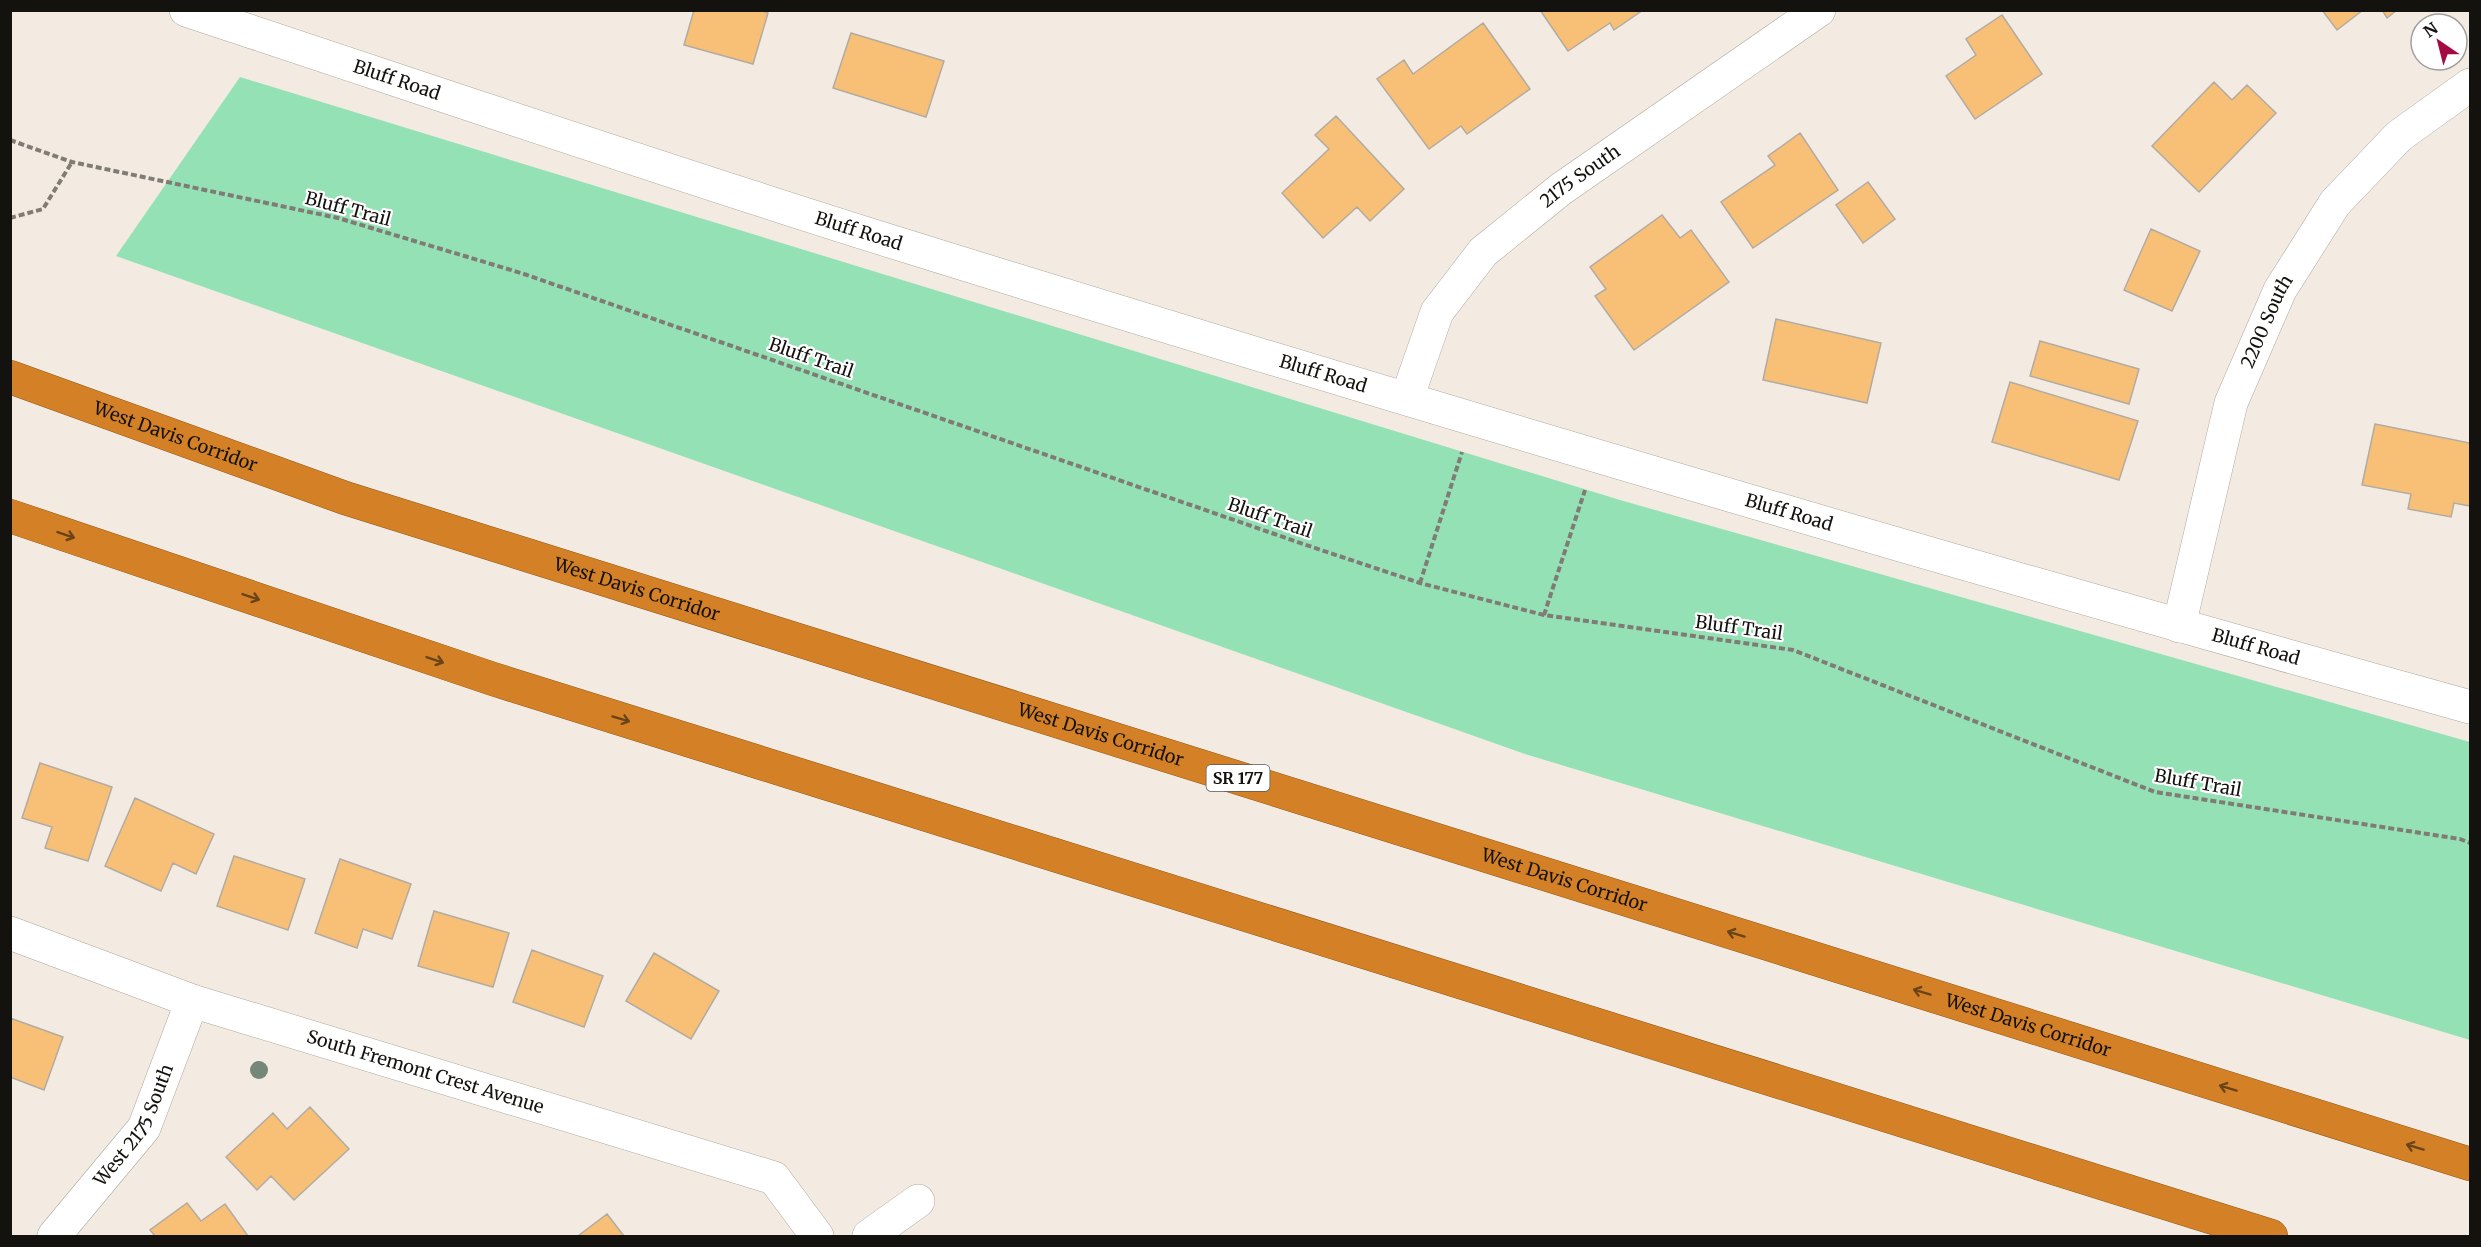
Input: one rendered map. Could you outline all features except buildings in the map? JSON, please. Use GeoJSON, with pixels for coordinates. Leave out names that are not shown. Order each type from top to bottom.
{"type":"FeatureCollection","features":[{"type":"Feature","properties":{"kind":"highway","name":"West Davis Corridor"},"geometry":{"type":"LineString","coordinates":[[10,377],[345,498],[2470,1164]]}},
{"type":"Feature","properties":{"kind":"highway"},"geometry":{"type":"LineString","coordinates":[[10,516],[493,679],[2271,1236]]}},
{"type":"Feature","properties":{"kind":"street","name":"Bluff Road"},"geometry":{"type":"LineString","coordinates":[[186,10],[888,240],[1472,418],[2179,626],[2470,706]]}},
{"type":"Feature","properties":{"kind":"street","name":"2175 South"},"geometry":{"type":"LineString","coordinates":[[1407,398],[1437,312],[1484,252],[1561,189],[1819,10]]}},
{"type":"Feature","properties":{"kind":"street","name":"2200 South"},"geometry":{"type":"LineString","coordinates":[[2179,626],[2231,403],[2280,290],[2335,203],[2399,136],[2470,85]]}},
{"type":"Feature","properties":{"kind":"street","name":"South Fremont Crest Avenue"},"geometry":{"type":"LineString","coordinates":[[10,933],[192,1001],[774,1178],[817,1236]]}},
{"type":"Feature","properties":{"kind":"street","name":"West 2175 South"},"geometry":{"type":"LineString","coordinates":[[54,1236],[144,1128],[192,1001]]}},
{"type":"Feature","properties":{"kind":"street"},"geometry":{"type":"LineString","coordinates":[[869,1236],[918,1201]]}},
{"type":"Feature","properties":{"kind":"path","name":"Bluff Trail"},"geometry":{"type":"LineString","coordinates":[[10,140],[72,162],[338,218],[521,273],[1420,583],[1544,615],[1793,650],[2156,792],[2460,839],[2470,843]]}},
{"type":"Feature","properties":{"kind":"path"},"geometry":{"type":"LineString","coordinates":[[10,218],[43,209],[72,162]]}},
{"type":"Feature","properties":{"kind":"path"},"geometry":{"type":"LineString","coordinates":[[1420,583],[1472,418]]}},
{"type":"Feature","properties":{"kind":"path"},"geometry":{"type":"LineString","coordinates":[[1544,615],[1596,455]]}},
{"type":"Feature","properties":{"kind":"green space"},"geometry":{"type":"Polygon","coordinates":[[[240,77],[1620,500],[2470,742],[2470,1040],[1525,754],[116,256],[240,77]]]}}]}
